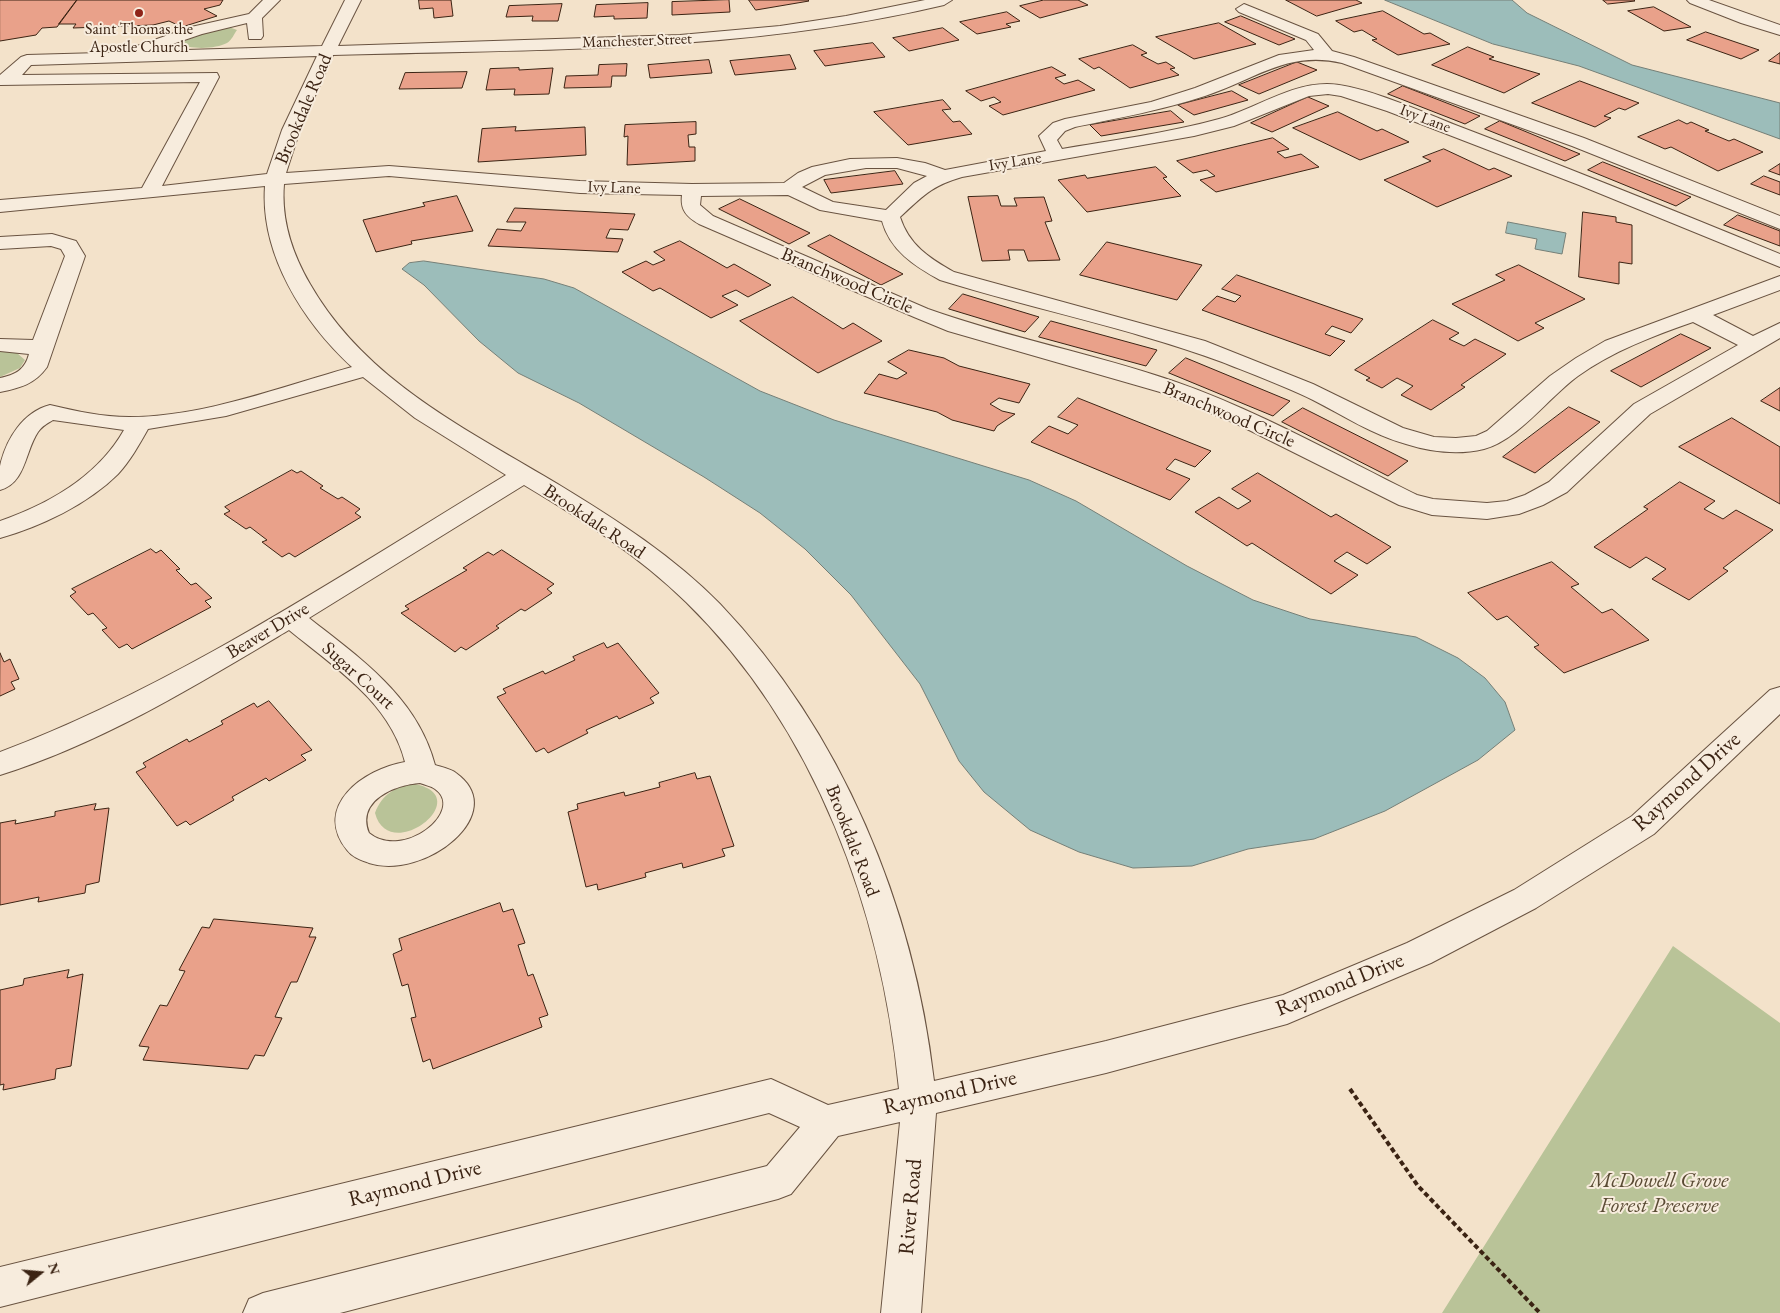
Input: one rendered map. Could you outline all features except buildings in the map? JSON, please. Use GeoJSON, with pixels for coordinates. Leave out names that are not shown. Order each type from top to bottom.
{"type":"FeatureCollection","features":[{"type":"Feature","properties":{"kind":"street"},"geometry":{"type":"LineString","coordinates":[[117,57],[197,30],[254,17],[272,0]]}},
{"type":"Feature","properties":{"kind":"street","name":"Brookdale Road"},"geometry":{"type":"LineString","coordinates":[[353,0],[299,112],[280,157],[275,179],[275,214],[283,252],[300,290],[324,326],[364,370],[408,403],[593,517],[672,576],[722,623],[780,697],[823,769],[852,831],[879,910],[898,980],[914,1060],[918,1102]]}},
{"type":"Feature","properties":{"kind":"street","name":"Manchester Street"},"geometry":{"type":"LineString","coordinates":[[0,61],[732,36],[833,24],[944,0]]}},
{"type":"Feature","properties":{"kind":"street"},"geometry":{"type":"LineString","coordinates":[[1695,0],[1746,20],[1780,30]]}},
{"type":"Feature","properties":{"kind":"street","name":"Ivy Lane"},"geometry":{"type":"LineString","coordinates":[[1244,9],[1312,37],[1326,54]]}},
{"type":"Feature","properties":{"kind":"street"},"geometry":{"type":"LineString","coordinates":[[254,17],[255,53]]}},
{"type":"Feature","properties":{"kind":"street","name":"Ivy Lane"},"geometry":{"type":"LineString","coordinates":[[1058,155],[1048,140],[1048,136],[1064,125],[1172,101],[1285,58],[1309,53],[1326,54],[1390,74],[1578,142],[1780,223]]}},
{"type":"Feature","properties":{"kind":"street"},"geometry":{"type":"LineString","coordinates":[[4,80],[27,60]]}},
{"type":"Feature","properties":{"kind":"street"},"geometry":{"type":"LineString","coordinates":[[1358,95],[1390,74]]}},
{"type":"Feature","properties":{"kind":"street"},"geometry":{"type":"LineString","coordinates":[[4,80],[211,77],[149,193]]}},
{"type":"Feature","properties":{"kind":"street","name":"Ivy Lane"},"geometry":{"type":"LineString","coordinates":[[890,216],[922,187],[943,176],[981,167],[1194,131],[1228,122],[1290,96],[1316,89],[1328,89],[1358,95],[1586,180],[1780,261]]}},
{"type":"Feature","properties":{"kind":"street"},"geometry":{"type":"LineString","coordinates":[[943,176],[909,164],[873,162],[842,166],[807,176],[793,184],[792,189],[802,197],[829,206],[890,216],[893,229],[900,242],[912,255],[947,276],[1200,348],[1318,394],[1389,432],[1435,444],[1480,442],[1498,433],[1541,395],[1590,358],[1626,338],[1673,320],[1759,292],[1780,282]]}},
{"type":"Feature","properties":{"kind":"street","name":"Ivy Lane"},"geometry":{"type":"LineString","coordinates":[[0,206],[149,193],[275,179],[389,171],[580,187],[692,190],[792,189]]}},
{"type":"Feature","properties":{"kind":"street","name":"Branchwood Circle"},"geometry":{"type":"LineString","coordinates":[[692,190],[690,206],[693,213],[706,220],[921,313],[956,326],[1176,390],[1245,419],[1389,492],[1432,507],[1487,511],[1510,508],[1534,500],[1558,487],[1574,474],[1642,409],[1780,328]]}},
{"type":"Feature","properties":{"kind":"street"},"geometry":{"type":"LineString","coordinates":[[0,243],[52,240],[68,245],[76,256],[40,352],[38,366],[30,375],[8,383]]}},
{"type":"Feature","properties":{"kind":"street"},"geometry":{"type":"LineString","coordinates":[[1694,314],[1753,344]]}},
{"type":"Feature","properties":{"kind":"street"},"geometry":{"type":"LineString","coordinates":[[0,345],[30,346],[40,352]]}},
{"type":"Feature","properties":{"kind":"street"},"geometry":{"type":"LineString","coordinates":[[8,383],[50,412],[73,418],[140,424],[208,413],[364,370]]}},
{"type":"Feature","properties":{"kind":"street"},"geometry":{"type":"LineString","coordinates":[[0,482],[10,474],[22,440],[33,424],[50,412]]}},
{"type":"Feature","properties":{"kind":"street"},"geometry":{"type":"LineString","coordinates":[[0,530],[41,512],[74,494],[108,469],[130,441],[140,424]]}},
{"type":"Feature","properties":{"kind":"street","name":"Beaver Drive"},"geometry":{"type":"LineString","coordinates":[[0,764],[89,728],[148,699],[290,617],[523,475]]}},
{"type":"Feature","properties":{"kind":"street","name":"Sugar Court"},"geometry":{"type":"LineString","coordinates":[[290,617],[370,682],[398,712],[414,738],[422,772]]}},
{"type":"Feature","properties":{"kind":"street","name":"Raymond Drive"},"geometry":{"type":"LineString","coordinates":[[0,1287],[771,1096],[827,1122],[1183,1038],[1288,1009],[1419,953],[1525,899],[1643,825],[1780,696]]}},
{"type":"Feature","properties":{"kind":"street","name":"River Road"},"geometry":{"type":"LineString","coordinates":[[901,1313],[910,1233],[918,1102]]}},
{"type":"Feature","properties":{"kind":"street"},"geometry":{"type":"LineString","coordinates":[[263,1313],[778,1181],[827,1122]]}},
{"type":"Feature","properties":{"kind":"path"},"geometry":{"type":"LineString","coordinates":[[1350,1089],[1418,1186],[1540,1313]]}},
{"type":"Feature","properties":{"kind":"green space"},"geometry":{"type":"Polygon","coordinates":[[[229,27],[237,30],[227,43],[222,45],[196,48],[179,43],[218,28],[229,27]]]}},
{"type":"Feature","properties":{"kind":"green space"},"geometry":{"type":"Polygon","coordinates":[[[0,351],[17,353],[25,360],[20,368],[0,377],[0,351]]]}},
{"type":"Feature","properties":{"kind":"green space"},"geometry":{"type":"Polygon","coordinates":[[[415,784],[432,791],[437,801],[434,813],[424,823],[410,831],[396,833],[383,828],[375,813],[378,806],[386,796],[396,789],[415,784]]]}},
{"type":"Feature","properties":{"kind":"green space","name":"McDowell Grove Forest Preserve"},"geometry":{"type":"Polygon","coordinates":[[[1673,946],[1780,1023],[1780,1313],[1442,1313],[1673,946]]]}},
{"type":"Feature","properties":{"kind":"water"},"geometry":{"type":"Polygon","coordinates":[[[1385,0],[1512,0],[1527,13],[1632,65],[1780,103],[1780,139],[1579,66],[1493,44],[1385,0]]]}},
{"type":"Feature","properties":{"kind":"water"},"geometry":{"type":"Polygon","coordinates":[[[1508,222],[1566,233],[1562,254],[1535,249],[1537,239],[1506,233],[1508,222]]]}},
{"type":"Feature","properties":{"kind":"water"},"geometry":{"type":"Polygon","coordinates":[[[424,261],[544,279],[574,288],[760,391],[834,420],[1029,480],[1076,501],[1187,566],[1253,600],[1310,619],[1416,637],[1458,658],[1485,678],[1505,702],[1515,730],[1478,760],[1385,811],[1314,839],[1248,849],[1192,866],[1133,868],[1079,852],[1030,830],[984,792],[959,761],[920,684],[851,595],[805,549],[760,513],[704,477],[579,403],[518,373],[479,341],[424,285],[402,269],[409,263],[424,261]]]}},
{"type":"Feature","properties":{"kind":"place","name":"Saint Thomas the Apostle Church"},"geometry":{"type":"Point","coordinates":[139,13]}}]}
